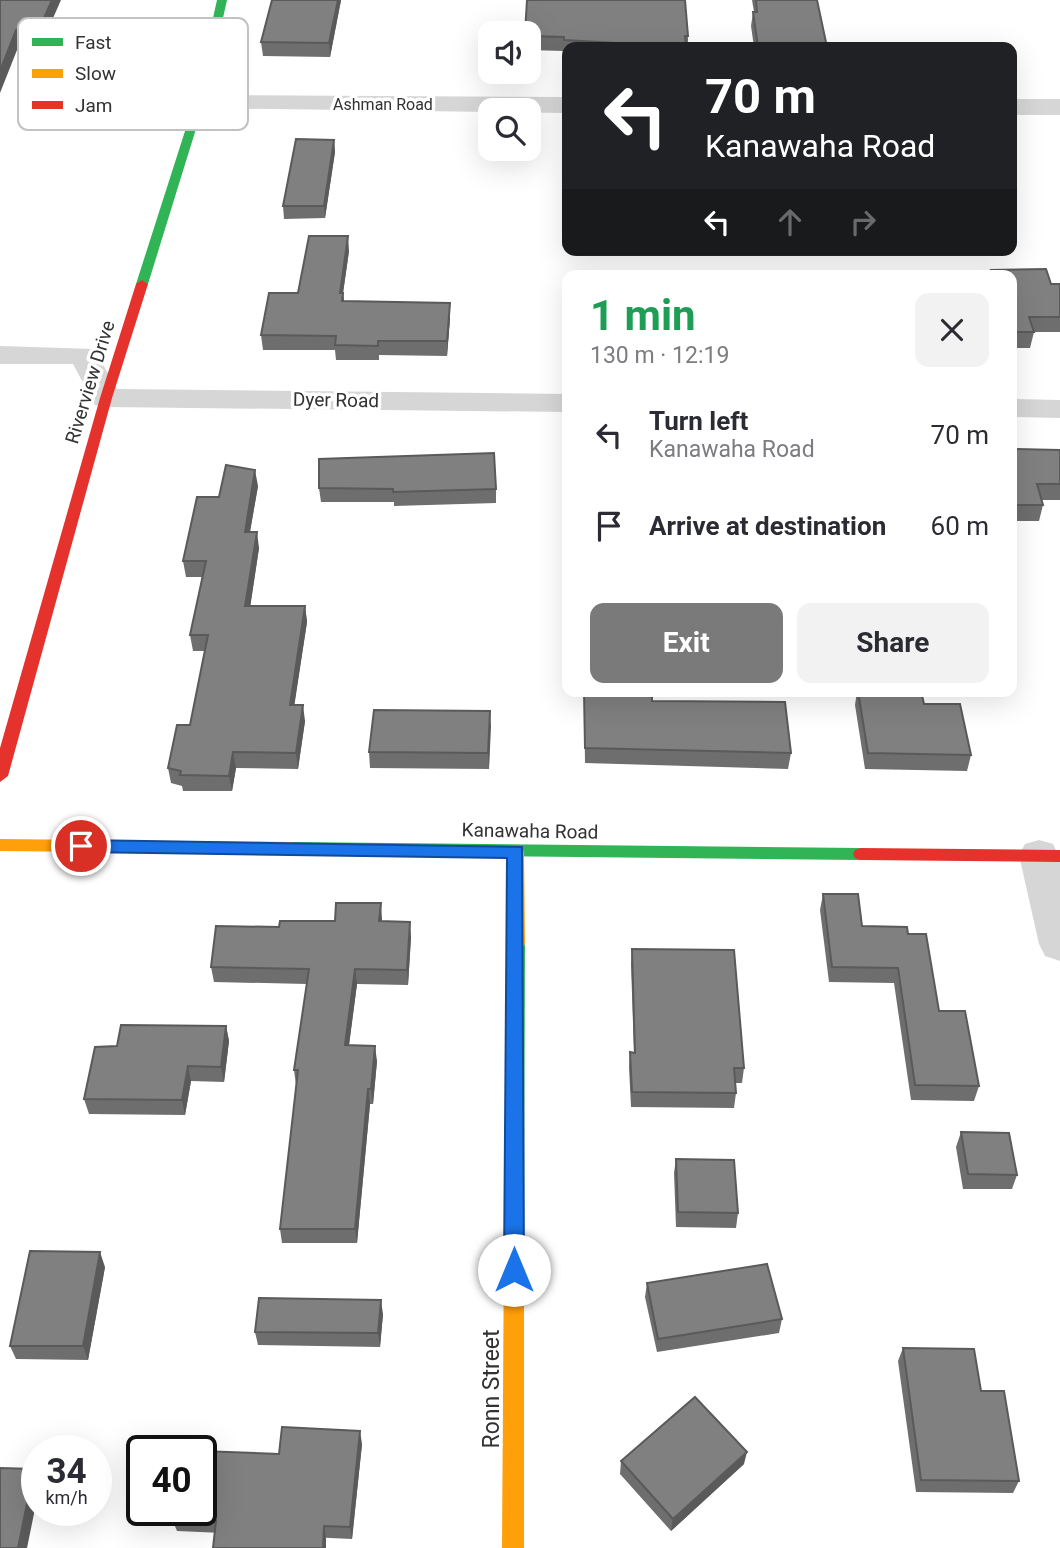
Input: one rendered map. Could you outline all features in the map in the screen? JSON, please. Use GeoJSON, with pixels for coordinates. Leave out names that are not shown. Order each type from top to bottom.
{"type":"FeatureCollection","features":[{"type":"Feature","properties":{"kind":"street","name":"Riverview Drive"},"geometry":{"type":"LineString","coordinates":[[218,18],[222,0]]}},
{"type":"Feature","properties":{"kind":"street","name":"Ashman Road"},"geometry":{"type":"LineString","coordinates":[[248,103],[562,105]]}},
{"type":"Feature","properties":{"kind":"street"},"geometry":{"type":"LineString","coordinates":[[1017,107],[1060,107]]}},
{"type":"Feature","properties":{"kind":"street","name":"Riverview Drive"},"geometry":{"type":"LineString","coordinates":[[0,776],[106,398],[190,130]]}},
{"type":"Feature","properties":{"kind":"street"},"geometry":{"type":"LineString","coordinates":[[0,355],[83,355],[106,398]]}},
{"type":"Feature","properties":{"kind":"street","name":"Dyer Road"},"geometry":{"type":"LineString","coordinates":[[106,398],[562,403]]}},
{"type":"Feature","properties":{"kind":"street"},"geometry":{"type":"LineString","coordinates":[[1017,408],[1060,409]]}},
{"type":"Feature","properties":{"kind":"street","name":"Kanawaha Road"},"geometry":{"type":"LineString","coordinates":[[0,845],[1049,855]]}},
{"type":"Feature","properties":{"kind":"street","name":"Ronn Street"},"geometry":{"type":"LineString","coordinates":[[513,1548],[516,852]]}},
{"type":"Feature","properties":{"kind":"street"},"geometry":{"type":"LineString","coordinates":[[1049,855],[1060,944]]}},
{"type":"Feature","properties":{"kind":"building"},"geometry":{"type":"Polygon","coordinates":[[[0,0],[52,0],[44,18],[18,18],[18,30],[0,71],[0,0]]]}},
{"type":"Feature","properties":{"kind":"building"},"geometry":{"type":"Polygon","coordinates":[[[272,0],[338,0],[329,43],[261,42],[272,0]]]}},
{"type":"Feature","properties":{"kind":"building"},"geometry":{"type":"Polygon","coordinates":[[[527,0],[685,0],[688,36],[685,36],[686,42],[599,42],[564,40],[564,37],[541,36],[541,21],[526,21],[527,0]]]}},
{"type":"Feature","properties":{"kind":"building"},"geometry":{"type":"Polygon","coordinates":[[[756,0],[817,0],[826,42],[757,42],[753,12],[757,12],[756,0]]]}},
{"type":"Feature","properties":{"kind":"building"},"geometry":{"type":"Polygon","coordinates":[[[296,139],[334,140],[324,206],[283,206],[296,139]]]}},
{"type":"Feature","properties":{"kind":"building"},"geometry":{"type":"Polygon","coordinates":[[[309,236],[348,236],[340,293],[343,293],[342,301],[450,303],[447,341],[378,341],[378,346],[335,345],[336,336],[261,335],[269,293],[298,293],[309,236]]]}},
{"type":"Feature","properties":{"kind":"building"},"geometry":{"type":"Polygon","coordinates":[[[1046,269],[1051,284],[1060,284],[1060,317],[1029,317],[1034,332],[1017,332],[1017,270],[991,270],[1046,269]]]}},
{"type":"Feature","properties":{"kind":"building"},"geometry":{"type":"Polygon","coordinates":[[[1017,449],[1060,450],[1060,484],[1037,484],[1043,505],[1017,505],[1017,449]]]}},
{"type":"Feature","properties":{"kind":"building"},"geometry":{"type":"Polygon","coordinates":[[[494,453],[496,489],[393,492],[393,489],[319,488],[319,459],[494,453]]]}},
{"type":"Feature","properties":{"kind":"building"},"geometry":{"type":"Polygon","coordinates":[[[226,465],[255,470],[245,532],[257,532],[245,606],[305,606],[290,705],[303,705],[296,753],[233,752],[229,776],[180,775],[181,771],[168,768],[177,725],[190,725],[208,635],[190,635],[206,561],[183,561],[197,497],[219,497],[226,465]]]}},
{"type":"Feature","properties":{"kind":"building"},"geometry":{"type":"Polygon","coordinates":[[[584,697],[652,697],[652,701],[785,702],[791,753],[585,748],[584,697]]]}},
{"type":"Feature","properties":{"kind":"building"},"geometry":{"type":"Polygon","coordinates":[[[859,697],[922,697],[924,704],[960,704],[971,755],[868,753],[859,697]]]}},
{"type":"Feature","properties":{"kind":"building"},"geometry":{"type":"Polygon","coordinates":[[[374,710],[490,711],[488,753],[369,752],[374,710]]]}},
{"type":"Feature","properties":{"kind":"building"},"geometry":{"type":"Polygon","coordinates":[[[823,894],[858,894],[862,926],[907,927],[908,934],[926,934],[939,1011],[965,1011],[979,1086],[915,1085],[898,968],[832,967],[823,894]]]}},
{"type":"Feature","properties":{"kind":"building"},"geometry":{"type":"Polygon","coordinates":[[[336,903],[381,903],[379,921],[410,922],[407,970],[355,969],[345,1045],[375,1046],[371,1089],[368,1089],[355,1229],[280,1229],[298,1070],[294,1070],[309,969],[211,967],[216,926],[279,927],[280,921],[335,921],[336,903]]]}},
{"type":"Feature","properties":{"kind":"building"},"geometry":{"type":"Polygon","coordinates":[[[632,949],[734,950],[744,1068],[734,1068],[736,1093],[632,1092],[630,1052],[635,1053],[632,949]]]}},
{"type":"Feature","properties":{"kind":"building"},"geometry":{"type":"Polygon","coordinates":[[[121,1025],[226,1026],[221,1067],[188,1066],[182,1100],[84,1099],[95,1047],[117,1046],[121,1025]]]}},
{"type":"Feature","properties":{"kind":"building"},"geometry":{"type":"Polygon","coordinates":[[[961,1132],[1009,1133],[1017,1175],[968,1174],[961,1132]]]}},
{"type":"Feature","properties":{"kind":"building"},"geometry":{"type":"Polygon","coordinates":[[[676,1159],[734,1160],[738,1213],[678,1212],[676,1159]]]}},
{"type":"Feature","properties":{"kind":"building"},"geometry":{"type":"Polygon","coordinates":[[[30,1251],[100,1252],[83,1346],[10,1346],[30,1251]]]}},
{"type":"Feature","properties":{"kind":"building"},"geometry":{"type":"Polygon","coordinates":[[[767,1264],[782,1319],[658,1339],[647,1283],[767,1264]]]}},
{"type":"Feature","properties":{"kind":"building"},"geometry":{"type":"Polygon","coordinates":[[[259,1298],[381,1300],[378,1333],[255,1332],[259,1298]]]}},
{"type":"Feature","properties":{"kind":"building"},"geometry":{"type":"Polygon","coordinates":[[[903,1348],[974,1349],[981,1391],[1004,1391],[1019,1481],[921,1480],[903,1348]]]}},
{"type":"Feature","properties":{"kind":"building"},"geometry":{"type":"Polygon","coordinates":[[[695,1397],[747,1452],[673,1519],[621,1461],[695,1397]]]}},
{"type":"Feature","properties":{"kind":"building"},"geometry":{"type":"Polygon","coordinates":[[[282,1427],[360,1431],[350,1527],[324,1526],[323,1548],[213,1548],[217,1526],[217,1452],[279,1454],[282,1427]]]}},
{"type":"Feature","properties":{"kind":"building"},"geometry":{"type":"Polygon","coordinates":[[[0,1468],[21,1469],[22,1526],[18,1548],[0,1548],[0,1468]]]}},
{"type":"Feature","properties":{"kind":"traffic: fast"},"geometry":{"type":"LineString","coordinates":[[218,18],[222,0]]}},
{"type":"Feature","properties":{"kind":"traffic: fast"},"geometry":{"type":"LineString","coordinates":[[142,284],[190,130]]}},
{"type":"Feature","properties":{"kind":"traffic: fast"},"geometry":{"type":"LineString","coordinates":[[292,848],[861,854]]}},
{"type":"Feature","properties":{"kind":"traffic: fast"},"geometry":{"type":"LineString","coordinates":[[514,1243],[516,944]]}},
{"type":"Feature","properties":{"kind":"traffic: slow"},"geometry":{"type":"LineString","coordinates":[[0,845],[292,848]]}},
{"type":"Feature","properties":{"kind":"traffic: slow"},"geometry":{"type":"LineString","coordinates":[[516,852],[516,944]]}},
{"type":"Feature","properties":{"kind":"traffic: slow"},"geometry":{"type":"LineString","coordinates":[[513,1548],[514,1243]]}},
{"type":"Feature","properties":{"kind":"traffic: jam"},"geometry":{"type":"LineString","coordinates":[[0,776],[106,398],[142,284]]}},
{"type":"Feature","properties":{"kind":"traffic: jam"},"geometry":{"type":"LineString","coordinates":[[861,854],[1060,856]]}},
{"type":"Feature","properties":{"kind":"route"},"geometry":{"type":"LineString","coordinates":[[81,846],[516,852],[514,1270]]}}]}
